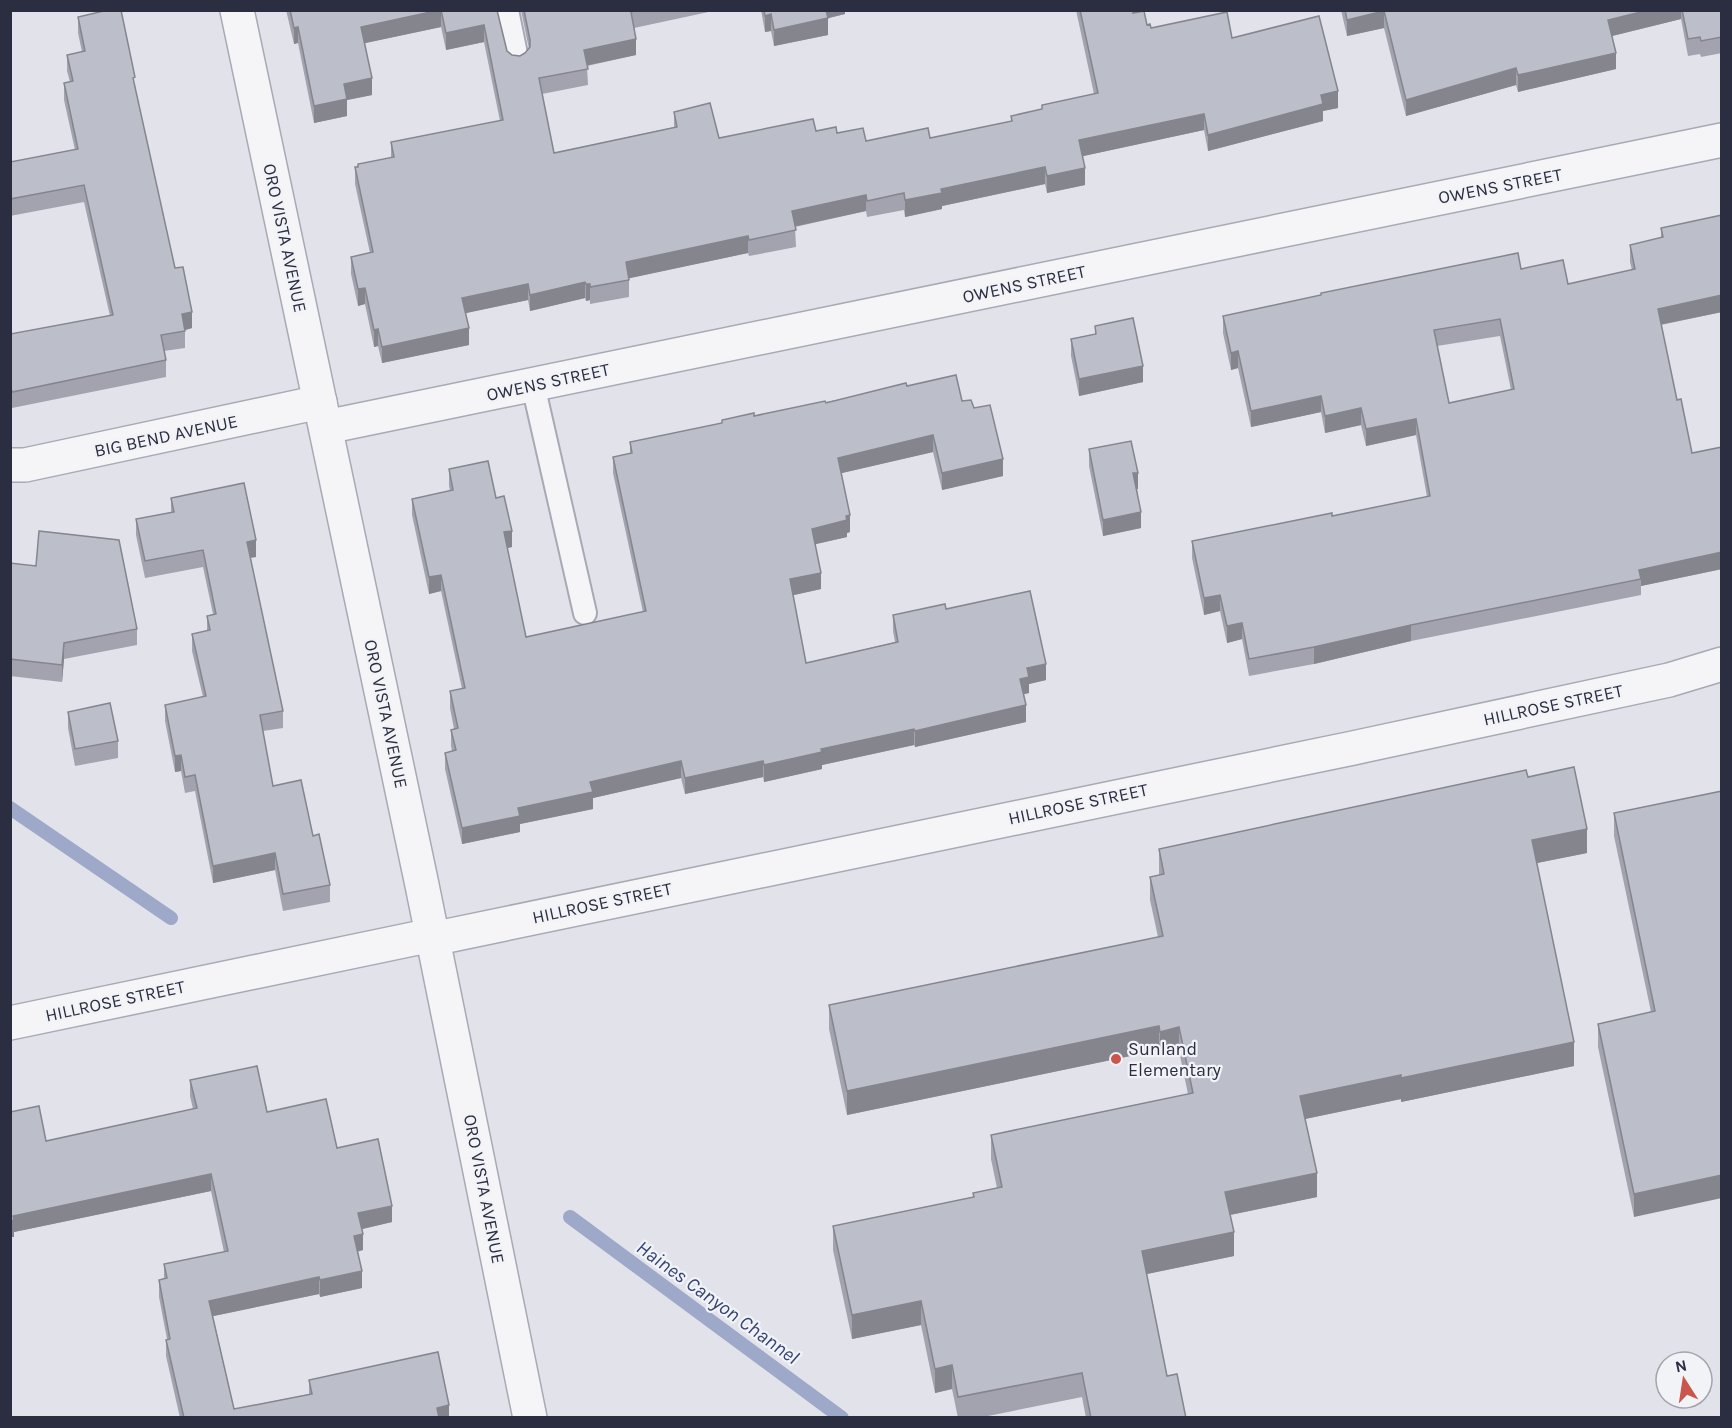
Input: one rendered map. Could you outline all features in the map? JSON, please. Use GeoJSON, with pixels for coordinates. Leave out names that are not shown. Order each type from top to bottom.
{"type":"FeatureCollection","features":[{"type":"Feature","properties":{"kind":"street","name":"ORO VISTA AVENUE"},"geometry":{"type":"LineString","coordinates":[[237,10],[432,937],[530,1418]]}},
{"type":"Feature","properties":{"kind":"street","name":"OWENS STREET"},"geometry":{"type":"LineString","coordinates":[[323,415],[533,386],[1722,140]]}},
{"type":"Feature","properties":{"kind":"street","name":"BIG BEND AVENUE"},"geometry":{"type":"LineString","coordinates":[[10,465],[25,465],[323,415]]}},
{"type":"Feature","properties":{"kind":"street","name":"HILLROSE STREET"},"geometry":{"type":"LineString","coordinates":[[10,1023],[1377,743],[1669,680],[1722,664]]}},
{"type":"Feature","properties":{"kind":"lane"},"geometry":{"type":"LineString","coordinates":[[507,10],[517,59]]}},
{"type":"Feature","properties":{"kind":"lane"},"geometry":{"type":"LineString","coordinates":[[533,386],[585,613]]}},
{"type":"Feature","properties":{"kind":"building"},"geometry":{"type":"Polygon","coordinates":[[[108,10],[121,10],[135,77],[133,78],[175,268],[183,267],[192,312],[182,314],[185,331],[161,335],[166,360],[12,392],[10,334],[113,315],[84,185],[10,199],[10,162],[78,149],[64,83],[73,81],[67,55],[85,51],[78,17],[108,10]]]}},
{"type":"Feature","properties":{"kind":"building"},"geometry":{"type":"Polygon","coordinates":[[[290,10],[440,10],[361,27],[372,78],[344,84],[347,99],[314,106],[298,27],[294,28],[290,10]]]}},
{"type":"Feature","properties":{"kind":"building"},"geometry":{"type":"Polygon","coordinates":[[[441,10],[497,10],[507,51],[512,55],[520,56],[530,47],[524,10],[637,10],[631,12],[636,39],[584,50],[588,69],[539,78],[554,153],[677,127],[674,112],[710,103],[719,138],[813,119],[816,131],[836,127],[837,133],[863,128],[866,141],[928,128],[930,138],[1012,121],[1011,116],[1042,109],[1042,105],[1098,93],[1080,10],[1133,10],[1133,13],[1144,11],[1147,25],[1150,24],[1151,28],[1227,12],[1232,38],[1319,16],[1338,91],[1321,95],[1323,104],[1208,135],[1204,114],[1079,140],[1085,168],[1047,176],[1045,167],[941,189],[942,193],[905,200],[904,193],[867,201],[866,195],[792,211],[796,230],[749,240],[748,236],[626,262],[629,280],[590,287],[590,284],[585,282],[530,295],[528,284],[462,298],[469,328],[382,347],[378,329],[374,330],[365,288],[358,289],[351,257],[373,252],[355,167],[358,167],[358,164],[394,157],[391,142],[503,120],[484,25],[446,33],[441,10]]]}},
{"type":"Feature","properties":{"kind":"building"},"geometry":{"type":"Polygon","coordinates":[[[764,10],[826,10],[828,18],[774,30],[771,14],[765,16],[764,10]]]}},
{"type":"Feature","properties":{"kind":"building"},"geometry":{"type":"Polygon","coordinates":[[[1345,10],[1649,10],[1608,20],[1616,53],[1518,75],[1516,68],[1406,100],[1384,11],[1347,20],[1345,10]]]}},
{"type":"Feature","properties":{"kind":"building"},"geometry":{"type":"Polygon","coordinates":[[[1682,10],[1722,10],[1722,37],[1701,41],[1700,37],[1688,39],[1682,10]]]}},
{"type":"Feature","properties":{"kind":"building"},"geometry":{"type":"Polygon","coordinates":[[[1722,215],[1722,295],[1658,309],[1677,400],[1681,399],[1692,453],[1722,447],[1722,552],[1639,570],[1641,579],[1249,659],[1242,623],[1227,626],[1220,595],[1204,598],[1192,541],[1430,496],[1416,419],[1366,429],[1361,408],[1325,416],[1321,396],[1251,411],[1238,351],[1231,353],[1223,316],[1321,295],[1321,293],[1518,253],[1521,269],[1563,260],[1568,284],[1635,269],[1630,245],[1663,237],[1661,228],[1722,215]],[[1500,319],[1434,330],[1449,403],[1514,389],[1500,319]]]}},
{"type":"Feature","properties":{"kind":"building"},"geometry":{"type":"Polygon","coordinates":[[[1133,318],[1143,366],[1079,379],[1071,339],[1096,334],[1095,326],[1133,318]]]}},
{"type":"Feature","properties":{"kind":"building"},"geometry":{"type":"Polygon","coordinates":[[[956,375],[962,401],[971,400],[974,408],[990,405],[1003,459],[942,473],[933,435],[838,458],[850,515],[846,516],[847,520],[812,529],[821,573],[790,579],[806,663],[898,642],[893,615],[945,604],[946,609],[1030,591],[1046,664],[1027,668],[1029,677],[1020,679],[1026,705],[915,731],[914,729],[821,749],[822,752],[764,765],[763,761],[685,778],[681,761],[590,782],[593,792],[518,808],[520,816],[462,828],[445,753],[456,750],[451,730],[458,728],[450,691],[465,688],[441,575],[429,577],[412,499],[453,490],[449,469],[488,461],[496,498],[504,496],[512,531],[504,532],[526,637],[646,611],[613,457],[632,453],[630,442],[722,423],[722,420],[754,413],[754,416],[825,401],[826,403],[906,383],[907,386],[956,375]]]}},
{"type":"Feature","properties":{"kind":"building"},"geometry":{"type":"Polygon","coordinates":[[[1131,441],[1138,473],[1133,473],[1141,512],[1103,520],[1089,449],[1131,441]]]}},
{"type":"Feature","properties":{"kind":"building"},"geometry":{"type":"Polygon","coordinates":[[[244,483],[256,540],[247,542],[283,711],[260,715],[273,786],[301,780],[313,836],[319,834],[330,885],[283,894],[275,853],[213,866],[195,775],[185,777],[181,755],[175,756],[165,705],[206,696],[192,634],[210,630],[207,616],[216,614],[203,550],[145,561],[136,519],[174,512],[171,498],[244,483]]]}},
{"type":"Feature","properties":{"kind":"building"},"geometry":{"type":"Polygon","coordinates":[[[39,531],[119,540],[137,629],[64,643],[62,665],[10,659],[10,563],[36,566],[39,531]]]}},
{"type":"Feature","properties":{"kind":"building"},"geometry":{"type":"Polygon","coordinates":[[[110,703],[118,741],[75,749],[68,712],[110,703]]]}},
{"type":"Feature","properties":{"kind":"building"},"geometry":{"type":"Polygon","coordinates":[[[1574,767],[1587,829],[1532,840],[1574,1042],[1401,1078],[1401,1075],[1300,1096],[1317,1173],[1225,1192],[1234,1232],[1142,1251],[1167,1376],[1177,1374],[1186,1418],[1091,1418],[1082,1373],[958,1397],[952,1365],[935,1369],[921,1301],[852,1315],[833,1226],[974,1197],[973,1193],[1002,1187],[991,1135],[1193,1093],[1179,1027],[1160,1032],[1159,1026],[847,1091],[829,1005],[1163,936],[1150,877],[1164,874],[1159,849],[1526,770],[1528,777],[1574,767]]]}},
{"type":"Feature","properties":{"kind":"building"},"geometry":{"type":"Polygon","coordinates":[[[1722,791],[1722,1175],[1634,1194],[1598,1024],[1655,1011],[1614,813],[1722,791]]]}},
{"type":"Feature","properties":{"kind":"building"},"geometry":{"type":"Polygon","coordinates":[[[257,1066],[267,1112],[326,1099],[337,1148],[378,1139],[392,1206],[358,1213],[363,1234],[354,1236],[362,1271],[320,1280],[319,1277],[209,1301],[234,1409],[312,1394],[309,1380],[438,1352],[449,1405],[437,1408],[439,1418],[184,1418],[166,1340],[170,1339],[159,1280],[167,1278],[164,1264],[228,1251],[211,1174],[13,1216],[14,1220],[10,1221],[10,1112],[39,1106],[46,1141],[197,1108],[190,1080],[257,1066]]]}},
{"type":"Feature","properties":{"kind":"waterway","name":"Haines Canyon Channel"},"geometry":{"type":"LineString","coordinates":[[10,808],[171,918]]}},
{"type":"Feature","properties":{"kind":"waterway","name":"Haines Canyon Channel"},"geometry":{"type":"LineString","coordinates":[[570,1217],[842,1418]]}},
{"type":"Feature","properties":{"kind":"place","name":"Sunland Elementary"},"geometry":{"type":"Point","coordinates":[1116,1059]}}]}
